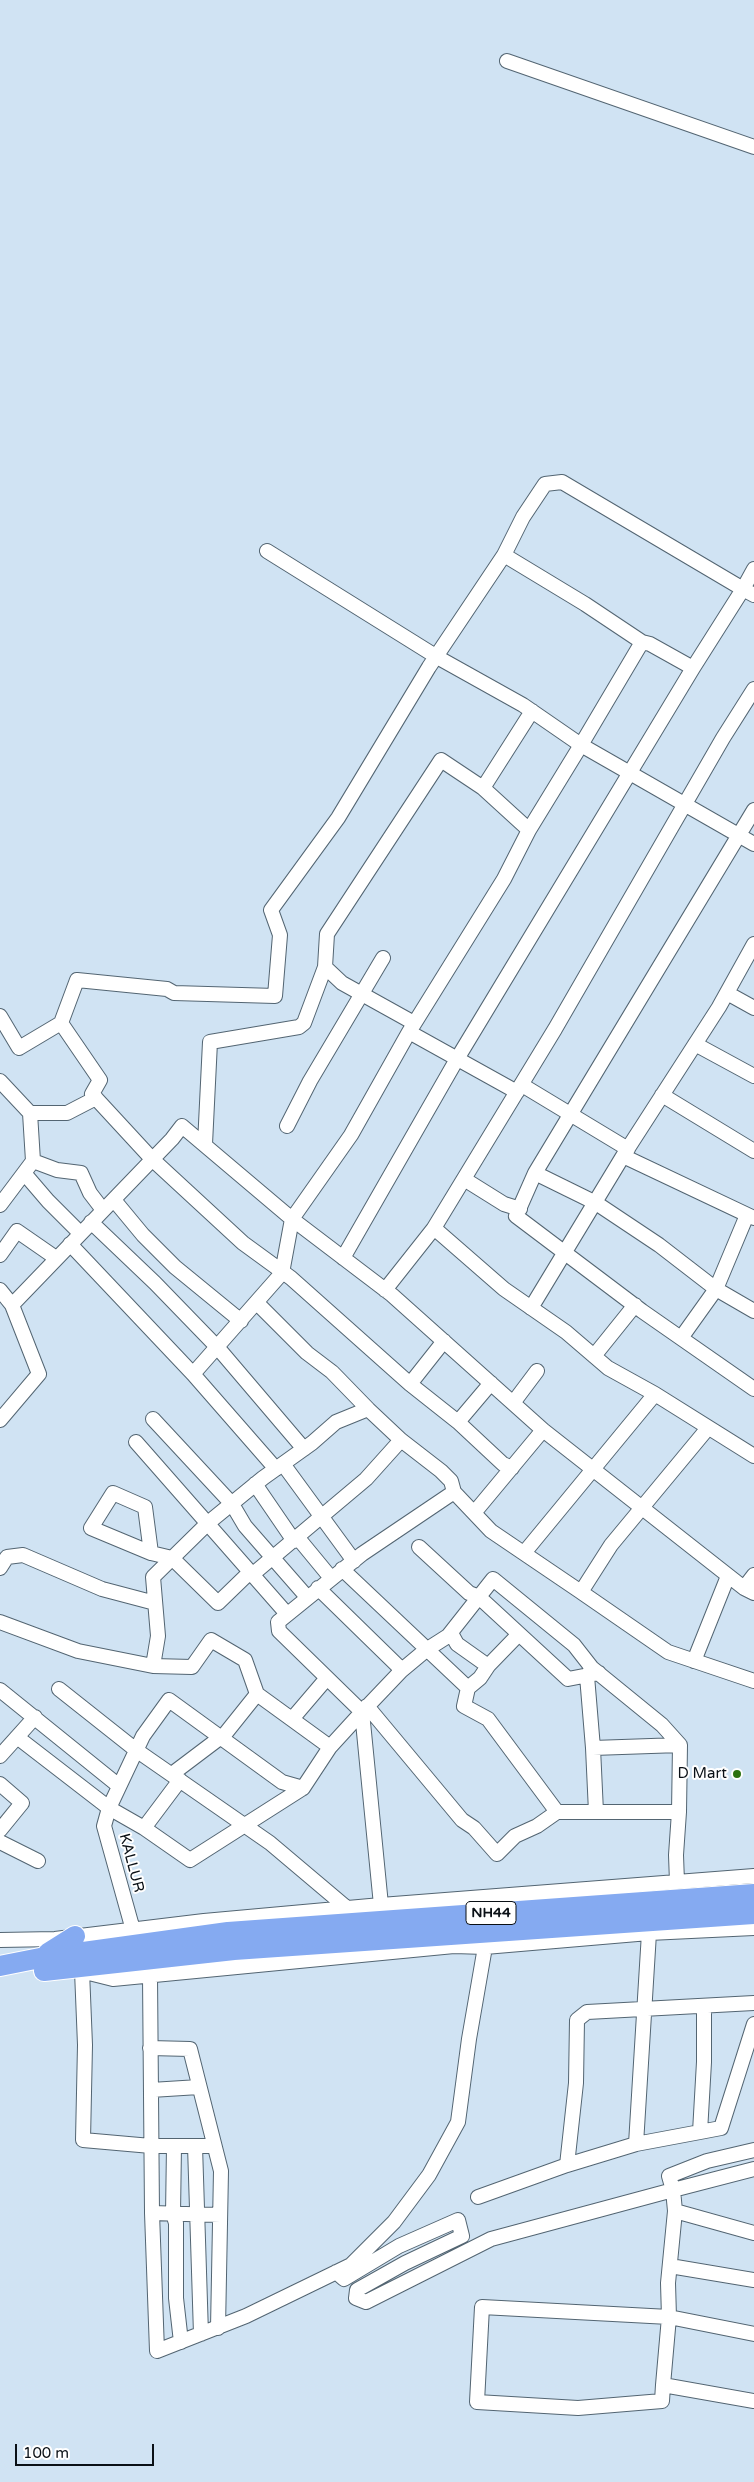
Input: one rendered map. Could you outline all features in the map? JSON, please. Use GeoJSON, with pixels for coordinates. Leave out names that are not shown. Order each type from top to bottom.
{"type":"FeatureCollection","features":[{"type":"Feature","properties":{"kind":"highway","name":"NH44"},"geometry":{"type":"LineString","coordinates":[[0,1966],[40,1958],[228,1932],[754,1894]]}},
{"type":"Feature","properties":{"kind":"highway","name":"NH44"},"geometry":{"type":"LineString","coordinates":[[0,1978],[234,1950],[754,1914]]}},
{"type":"Feature","properties":{"kind":"highway"},"geometry":{"type":"LineString","coordinates":[[40,1958],[75,1936]]}},
{"type":"Feature","properties":{"kind":"street"},"geometry":{"type":"LineString","coordinates":[[507,61],[754,147]]}},
{"type":"Feature","properties":{"kind":"street"},"geometry":{"type":"LineString","coordinates":[[0,1016],[19,1048],[61,1023],[77,980],[167,989],[174,993],[275,996],[280,934],[271,910],[338,818],[429,667],[504,555],[523,517],[545,484],[562,482],[748,592]]}},
{"type":"Feature","properties":{"kind":"street"},"geometry":{"type":"LineString","coordinates":[[267,551],[437,657],[523,704],[581,745],[754,844]]}},
{"type":"Feature","properties":{"kind":"street"},"geometry":{"type":"LineString","coordinates":[[504,555],[585,604],[642,642],[650,644],[693,668]]}},
{"type":"Feature","properties":{"kind":"street"},"geometry":{"type":"LineString","coordinates":[[342,1258],[457,1059],[693,668],[748,592],[754,569]]}},
{"type":"Feature","properties":{"kind":"street"},"geometry":{"type":"LineString","coordinates":[[193,1374],[218,1348],[282,1273],[292,1219],[351,1135],[411,1027],[504,879],[529,830],[642,642]]}},
{"type":"Feature","properties":{"kind":"street"},"geometry":{"type":"LineString","coordinates":[[384,1290],[434,1228],[519,1088],[685,803],[754,689]]}},
{"type":"Feature","properties":{"kind":"street"},"geometry":{"type":"LineString","coordinates":[[484,788],[532,712]]}},
{"type":"Feature","properties":{"kind":"street"},"geometry":{"type":"LineString","coordinates":[[205,1144],[210,1042],[299,1027],[304,1023],[325,967],[327,934],[441,760],[484,788],[529,830]]}},
{"type":"Feature","properties":{"kind":"street"},"geometry":{"type":"LineString","coordinates":[[754,810],[535,1173],[516,1216],[635,1305],[754,1389]]}},
{"type":"Feature","properties":{"kind":"street"},"geometry":{"type":"LineString","coordinates":[[531,1308],[727,993],[754,944]]}},
{"type":"Feature","properties":{"kind":"street"},"geometry":{"type":"LineString","coordinates":[[286,1126],[310,1081],[383,958]]}},
{"type":"Feature","properties":{"kind":"street"},"geometry":{"type":"LineString","coordinates":[[325,967],[342,983],[361,993],[457,1059],[571,1115],[626,1153],[750,1217],[716,1289],[681,1338]]}},
{"type":"Feature","properties":{"kind":"street"},"geometry":{"type":"LineString","coordinates":[[727,993],[754,1008]]}},
{"type":"Feature","properties":{"kind":"street"},"geometry":{"type":"LineString","coordinates":[[61,1023],[100,1080],[92,1094],[152,1159],[243,1243],[291,1278],[410,1384],[458,1422],[495,1458],[512,1468]]}},
{"type":"Feature","properties":{"kind":"street"},"geometry":{"type":"LineString","coordinates":[[0,1042],[14,1038]]}},
{"type":"Feature","properties":{"kind":"street"},"geometry":{"type":"LineString","coordinates":[[695,1044],[754,1076]]}},
{"type":"Feature","properties":{"kind":"street"},"geometry":{"type":"LineString","coordinates":[[0,1082],[30,1113],[33,1161],[0,1205]]}},
{"type":"Feature","properties":{"kind":"street"},"geometry":{"type":"LineString","coordinates":[[662,1095],[754,1151]]}},
{"type":"Feature","properties":{"kind":"street"},"geometry":{"type":"LineString","coordinates":[[30,1113],[67,1113],[96,1098]]}},
{"type":"Feature","properties":{"kind":"street"},"geometry":{"type":"LineString","coordinates":[[12,1305],[182,1126],[292,1219],[384,1290],[543,1430],[728,1576],[749,1591],[754,1575]]}},
{"type":"Feature","properties":{"kind":"street"},"geometry":{"type":"LineString","coordinates":[[33,1161],[58,1170],[81,1173],[90,1193],[108,1205],[143,1235],[175,1267],[241,1321]]}},
{"type":"Feature","properties":{"kind":"street"},"geometry":{"type":"LineString","coordinates":[[24,1173],[48,1201],[80,1233]]}},
{"type":"Feature","properties":{"kind":"street"},"geometry":{"type":"LineString","coordinates":[[535,1173],[596,1203],[659,1246],[716,1289],[754,1311]]}},
{"type":"Feature","properties":{"kind":"street"},"geometry":{"type":"LineString","coordinates":[[464,1179],[504,1204],[520,1209]]}},
{"type":"Feature","properties":{"kind":"street"},"geometry":{"type":"LineString","coordinates":[[91,1222],[155,1283],[218,1348],[304,1449]]}},
{"type":"Feature","properties":{"kind":"street"},"geometry":{"type":"LineString","coordinates":[[434,1228],[504,1289],[566,1332],[608,1368],[655,1394],[754,1456]]}},
{"type":"Feature","properties":{"kind":"street"},"geometry":{"type":"LineString","coordinates":[[0,1255],[17,1231],[56,1258]]}},
{"type":"Feature","properties":{"kind":"street"},"geometry":{"type":"LineString","coordinates":[[70,1244],[279,1467],[322,1517],[354,1561]]}},
{"type":"Feature","properties":{"kind":"street"},"geometry":{"type":"LineString","coordinates":[[0,1290],[12,1305],[39,1374],[0,1420]]}},
{"type":"Feature","properties":{"kind":"street"},"geometry":{"type":"LineString","coordinates":[[257,1303],[307,1353],[332,1372],[401,1440],[441,1470],[451,1481],[454,1492],[490,1531],[668,1652],[754,1681]]}},
{"type":"Feature","properties":{"kind":"street"},"geometry":{"type":"LineString","coordinates":[[594,1356],[635,1305]]}},
{"type":"Feature","properties":{"kind":"street"},"geometry":{"type":"LineString","coordinates":[[410,1384],[444,1342]]}},
{"type":"Feature","properties":{"kind":"street"},"geometry":{"type":"LineString","coordinates":[[513,1403],[537,1371]]}},
{"type":"Feature","properties":{"kind":"street"},"geometry":{"type":"LineString","coordinates":[[458,1422],[491,1383]]}},
{"type":"Feature","properties":{"kind":"street"},"geometry":{"type":"LineString","coordinates":[[524,1553],[655,1394]]}},
{"type":"Feature","properties":{"kind":"street"},"geometry":{"type":"LineString","coordinates":[[153,1666],[158,1636],[153,1577],[208,1523],[255,1484],[304,1449],[336,1422],[368,1409]]}},
{"type":"Feature","properties":{"kind":"street"},"geometry":{"type":"LineString","coordinates":[[153,1419],[232,1504],[245,1526],[307,1597]]}},
{"type":"Feature","properties":{"kind":"street"},"geometry":{"type":"LineString","coordinates":[[581,1592],[611,1545],[708,1428]]}},
{"type":"Feature","properties":{"kind":"street"},"geometry":{"type":"LineString","coordinates":[[474,1513],[543,1430]]}},
{"type":"Feature","properties":{"kind":"street"},"geometry":{"type":"LineString","coordinates":[[151,1553],[145,1507],[113,1493],[91,1528],[151,1553],[172,1558],[218,1603],[366,1478],[401,1440]]}},
{"type":"Feature","properties":{"kind":"street"},"geometry":{"type":"LineString","coordinates":[[136,1442],[287,1614]]}},
{"type":"Feature","properties":{"kind":"street"},"geometry":{"type":"LineString","coordinates":[[255,1484],[296,1539],[468,1688]]}},
{"type":"Feature","properties":{"kind":"street"},"geometry":{"type":"LineString","coordinates":[[454,1492],[318,1588],[278,1622],[279,1631],[327,1678],[365,1709],[462,1820],[474,1828],[497,1854],[515,1836],[537,1826],[557,1812],[679,1812]]}},
{"type":"Feature","properties":{"kind":"street"},"geometry":{"type":"LineString","coordinates":[[419,1547],[469,1593],[479,1597],[568,1680],[593,1672]]}},
{"type":"Feature","properties":{"kind":"street"},"geometry":{"type":"LineString","coordinates":[[0,1568],[8,1557],[23,1555],[102,1589],[155,1603]]}},
{"type":"Feature","properties":{"kind":"street"},"geometry":{"type":"LineString","coordinates":[[694,1661],[728,1576]]}},
{"type":"Feature","properties":{"kind":"street"},"geometry":{"type":"LineString","coordinates":[[17,1737],[109,1808],[144,1828],[190,1860],[303,1788],[330,1747],[402,1670],[450,1633],[493,1579],[574,1645],[593,1672],[662,1725],[680,1745],[676,1855],[677,1882]]}},
{"type":"Feature","properties":{"kind":"street"},"geometry":{"type":"LineString","coordinates":[[318,1588],[402,1670]]}},
{"type":"Feature","properties":{"kind":"street"},"geometry":{"type":"LineString","coordinates":[[0,1622],[78,1651],[153,1666],[192,1667],[211,1640],[244,1660],[257,1694],[330,1747]]}},
{"type":"Feature","properties":{"kind":"street"},"geometry":{"type":"LineString","coordinates":[[450,1633],[457,1644],[488,1666]]}},
{"type":"Feature","properties":{"kind":"street"},"geometry":{"type":"LineString","coordinates":[[519,1634],[488,1666],[480,1678],[468,1688],[464,1706],[488,1719],[557,1812]]}},
{"type":"Feature","properties":{"kind":"street"},"geometry":{"type":"LineString","coordinates":[[593,1672],[593,1748],[596,1812]]}},
{"type":"Feature","properties":{"kind":"street"},"geometry":{"type":"LineString","coordinates":[[292,1719],[327,1678]]}},
{"type":"Feature","properties":{"kind":"street"},"geometry":{"type":"LineString","coordinates":[[59,1689],[136,1750],[270,1843],[347,1908]]}},
{"type":"Feature","properties":{"kind":"street"},"geometry":{"type":"LineString","coordinates":[[0,1690],[119,1786]]}},
{"type":"Feature","properties":{"kind":"street"},"geometry":{"type":"LineString","coordinates":[[144,1828],[176,1777],[222,1736],[257,1694]]}},
{"type":"Feature","properties":{"kind":"street","name":"KALLUR"},"geometry":{"type":"LineString","coordinates":[[133,1930],[104,1826],[109,1808],[119,1786],[143,1736],[169,1700],[222,1736]]}},
{"type":"Feature","properties":{"kind":"street"},"geometry":{"type":"LineString","coordinates":[[365,1709],[381,1905]]}},
{"type":"Feature","properties":{"kind":"street"},"geometry":{"type":"LineString","coordinates":[[0,1756],[35,1717]]}},
{"type":"Feature","properties":{"kind":"street"},"geometry":{"type":"LineString","coordinates":[[222,1736],[282,1782],[303,1788]]}},
{"type":"Feature","properties":{"kind":"street"},"geometry":{"type":"LineString","coordinates":[[593,1748],[680,1745]]}},
{"type":"Feature","properties":{"kind":"street"},"geometry":{"type":"LineString","coordinates":[[0,1784],[22,1803],[0,1830]]}},
{"type":"Feature","properties":{"kind":"street"},"geometry":{"type":"LineString","coordinates":[[0,1842],[38,1861]]}},
{"type":"Feature","properties":{"kind":"street"},"geometry":{"type":"LineString","coordinates":[[0,1940],[55,1939],[204,1921],[347,1908],[754,1876]]}},
{"type":"Feature","properties":{"kind":"street"},"geometry":{"type":"LineString","coordinates":[[214,2146],[151,2146],[83,2140],[85,2045],[75,1970],[113,1979],[454,1946],[485,1947],[649,1933],[754,1928]]}},
{"type":"Feature","properties":{"kind":"street"},"geometry":{"type":"LineString","coordinates":[[636,2144],[649,1933]]}},
{"type":"Feature","properties":{"kind":"street"},"geometry":{"type":"LineString","coordinates":[[150,1976],[152,2213],[157,2351],[218,2328],[351,2265],[394,2222],[429,2175],[458,2122],[469,2039],[485,1947]]}},
{"type":"Feature","properties":{"kind":"street"},"geometry":{"type":"LineString","coordinates":[[567,2165],[576,2083],[577,2020],[587,2012],[754,2003]]}},
{"type":"Feature","properties":{"kind":"street"},"geometry":{"type":"LineString","coordinates":[[700,2132],[704,2062],[704,2006]]}},
{"type":"Feature","properties":{"kind":"street"},"geometry":{"type":"LineString","coordinates":[[478,2197],[567,2165],[636,2144],[721,2128],[754,2024]]}},
{"type":"Feature","properties":{"kind":"street"},"geometry":{"type":"LineString","coordinates":[[150,2048],[190,2049],[221,2172],[218,2328]]}},
{"type":"Feature","properties":{"kind":"street"},"geometry":{"type":"LineString","coordinates":[[151,2090],[199,2087]]}},
{"type":"Feature","properties":{"kind":"street"},"geometry":{"type":"LineString","coordinates":[[174,2146],[173,2214],[176,2223],[176,2298],[180,2342]]}},
{"type":"Feature","properties":{"kind":"street"},"geometry":{"type":"LineString","coordinates":[[195,2146],[201,2334]]}},
{"type":"Feature","properties":{"kind":"street"},"geometry":{"type":"LineString","coordinates":[[754,2150],[708,2161],[668,2176],[673,2190],[675,2211],[670,2266],[669,2316],[662,2402],[578,2408],[477,2402],[482,2307],[669,2316],[754,2334]]}},
{"type":"Feature","properties":{"kind":"street"},"geometry":{"type":"LineString","coordinates":[[336,2272],[344,2279],[399,2246],[458,2220],[462,2236],[405,2263],[357,2290],[356,2298],[366,2302],[490,2239],[754,2169]]}},
{"type":"Feature","properties":{"kind":"street"},"geometry":{"type":"LineString","coordinates":[[675,2211],[754,2233]]}},
{"type":"Feature","properties":{"kind":"street"},"geometry":{"type":"LineString","coordinates":[[152,2213],[220,2215]]}},
{"type":"Feature","properties":{"kind":"street"},"geometry":{"type":"LineString","coordinates":[[670,2266],[754,2280]]}},
{"type":"Feature","properties":{"kind":"street"},"geometry":{"type":"LineString","coordinates":[[154,2273],[219,2278]]}},
{"type":"Feature","properties":{"kind":"street"},"geometry":{"type":"LineString","coordinates":[[663,2385],[754,2401]]}},
{"type":"Feature","properties":{"kind":"place","name":"D Mart"},"geometry":{"type":"Point","coordinates":[737,1774]}}]}
